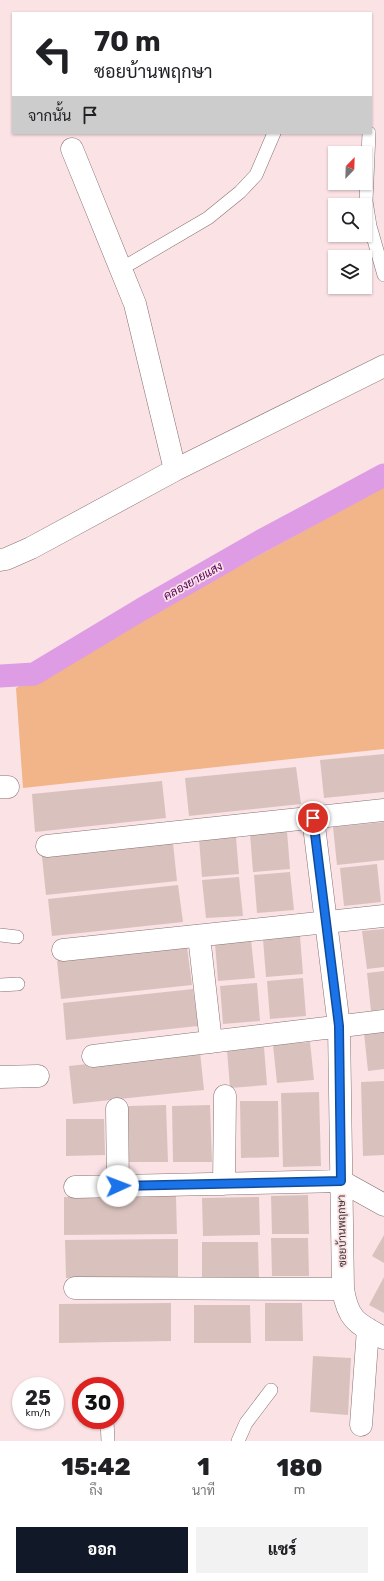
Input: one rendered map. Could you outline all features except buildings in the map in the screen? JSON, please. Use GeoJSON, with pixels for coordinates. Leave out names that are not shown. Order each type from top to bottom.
{"type":"FeatureCollection","features":[{"type":"Feature","properties":{"kind":"street"},"geometry":{"type":"LineString","coordinates":[[72,149],[135,304],[175,470]]}},
{"type":"Feature","properties":{"kind":"street"},"geometry":{"type":"LineString","coordinates":[[0,560],[6,559],[31,548],[175,470],[384,366]]}},
{"type":"Feature","properties":{"kind":"street"},"geometry":{"type":"LineString","coordinates":[[47,846],[384,810]]}},
{"type":"Feature","properties":{"kind":"street","name":"ซอยบ้านพฤกษา"},"geometry":{"type":"LineString","coordinates":[[313,818],[339,1026],[344,1299],[349,1313],[354,1319],[376,1334]]}},
{"type":"Feature","properties":{"kind":"street"},"geometry":{"type":"LineString","coordinates":[[63,950],[384,916]]}},
{"type":"Feature","properties":{"kind":"street"},"geometry":{"type":"LineString","coordinates":[[199,936],[211,1042]]}},
{"type":"Feature","properties":{"kind":"street"},"geometry":{"type":"LineString","coordinates":[[93,1056],[384,1021]]}},
{"type":"Feature","properties":{"kind":"street"},"geometry":{"type":"LineString","coordinates":[[0,1077],[38,1076]]}},
{"type":"Feature","properties":{"kind":"street"},"geometry":{"type":"LineString","coordinates":[[224,1184],[225,1096]]}},
{"type":"Feature","properties":{"kind":"street"},"geometry":{"type":"LineString","coordinates":[[117,1109],[118,1186]]}},
{"type":"Feature","properties":{"kind":"street"},"geometry":{"type":"LineString","coordinates":[[75,1187],[341,1181],[384,1205]]}},
{"type":"Feature","properties":{"kind":"street"},"geometry":{"type":"LineString","coordinates":[[75,1288],[343,1289]]}},
{"type":"Feature","properties":{"kind":"street"},"geometry":{"type":"LineString","coordinates":[[361,1424],[376,1334]]}},
{"type":"Feature","properties":{"kind":"lane"},"geometry":{"type":"LineString","coordinates":[[121,269],[208,218],[240,192],[256,175],[274,134]]}},
{"type":"Feature","properties":{"kind":"lane"},"geometry":{"type":"LineString","coordinates":[[369,134],[366,201],[370,226],[379,238],[384,276]]}},
{"type":"Feature","properties":{"kind":"lane"},"geometry":{"type":"LineString","coordinates":[[0,935],[17,937]]}},
{"type":"Feature","properties":{"kind":"lane"},"geometry":{"type":"LineString","coordinates":[[0,985],[18,984]]}},
{"type":"Feature","properties":{"kind":"lane"},"geometry":{"type":"LineString","coordinates":[[238,1441],[246,1423],[272,1390]]}},
{"type":"Feature","properties":{"kind":"lane"},"geometry":{"type":"LineString","coordinates":[[107,1429],[108,1441]]}},
{"type":"Feature","properties":{"kind":"shaded area"},"geometry":{"type":"Polygon","coordinates":[[[384,487],[384,749],[23,788],[16,688],[384,487]]]}},
{"type":"Feature","properties":{"kind":"waterway","name":"คลองยายแสง"},"geometry":{"type":"LineString","coordinates":[[0,676],[34,674],[142,609],[261,541],[384,475]]}},
{"type":"Feature","properties":{"kind":"route"},"geometry":{"type":"LineString","coordinates":[[118,1186],[341,1181],[339,1026],[313,818]]}}]}
